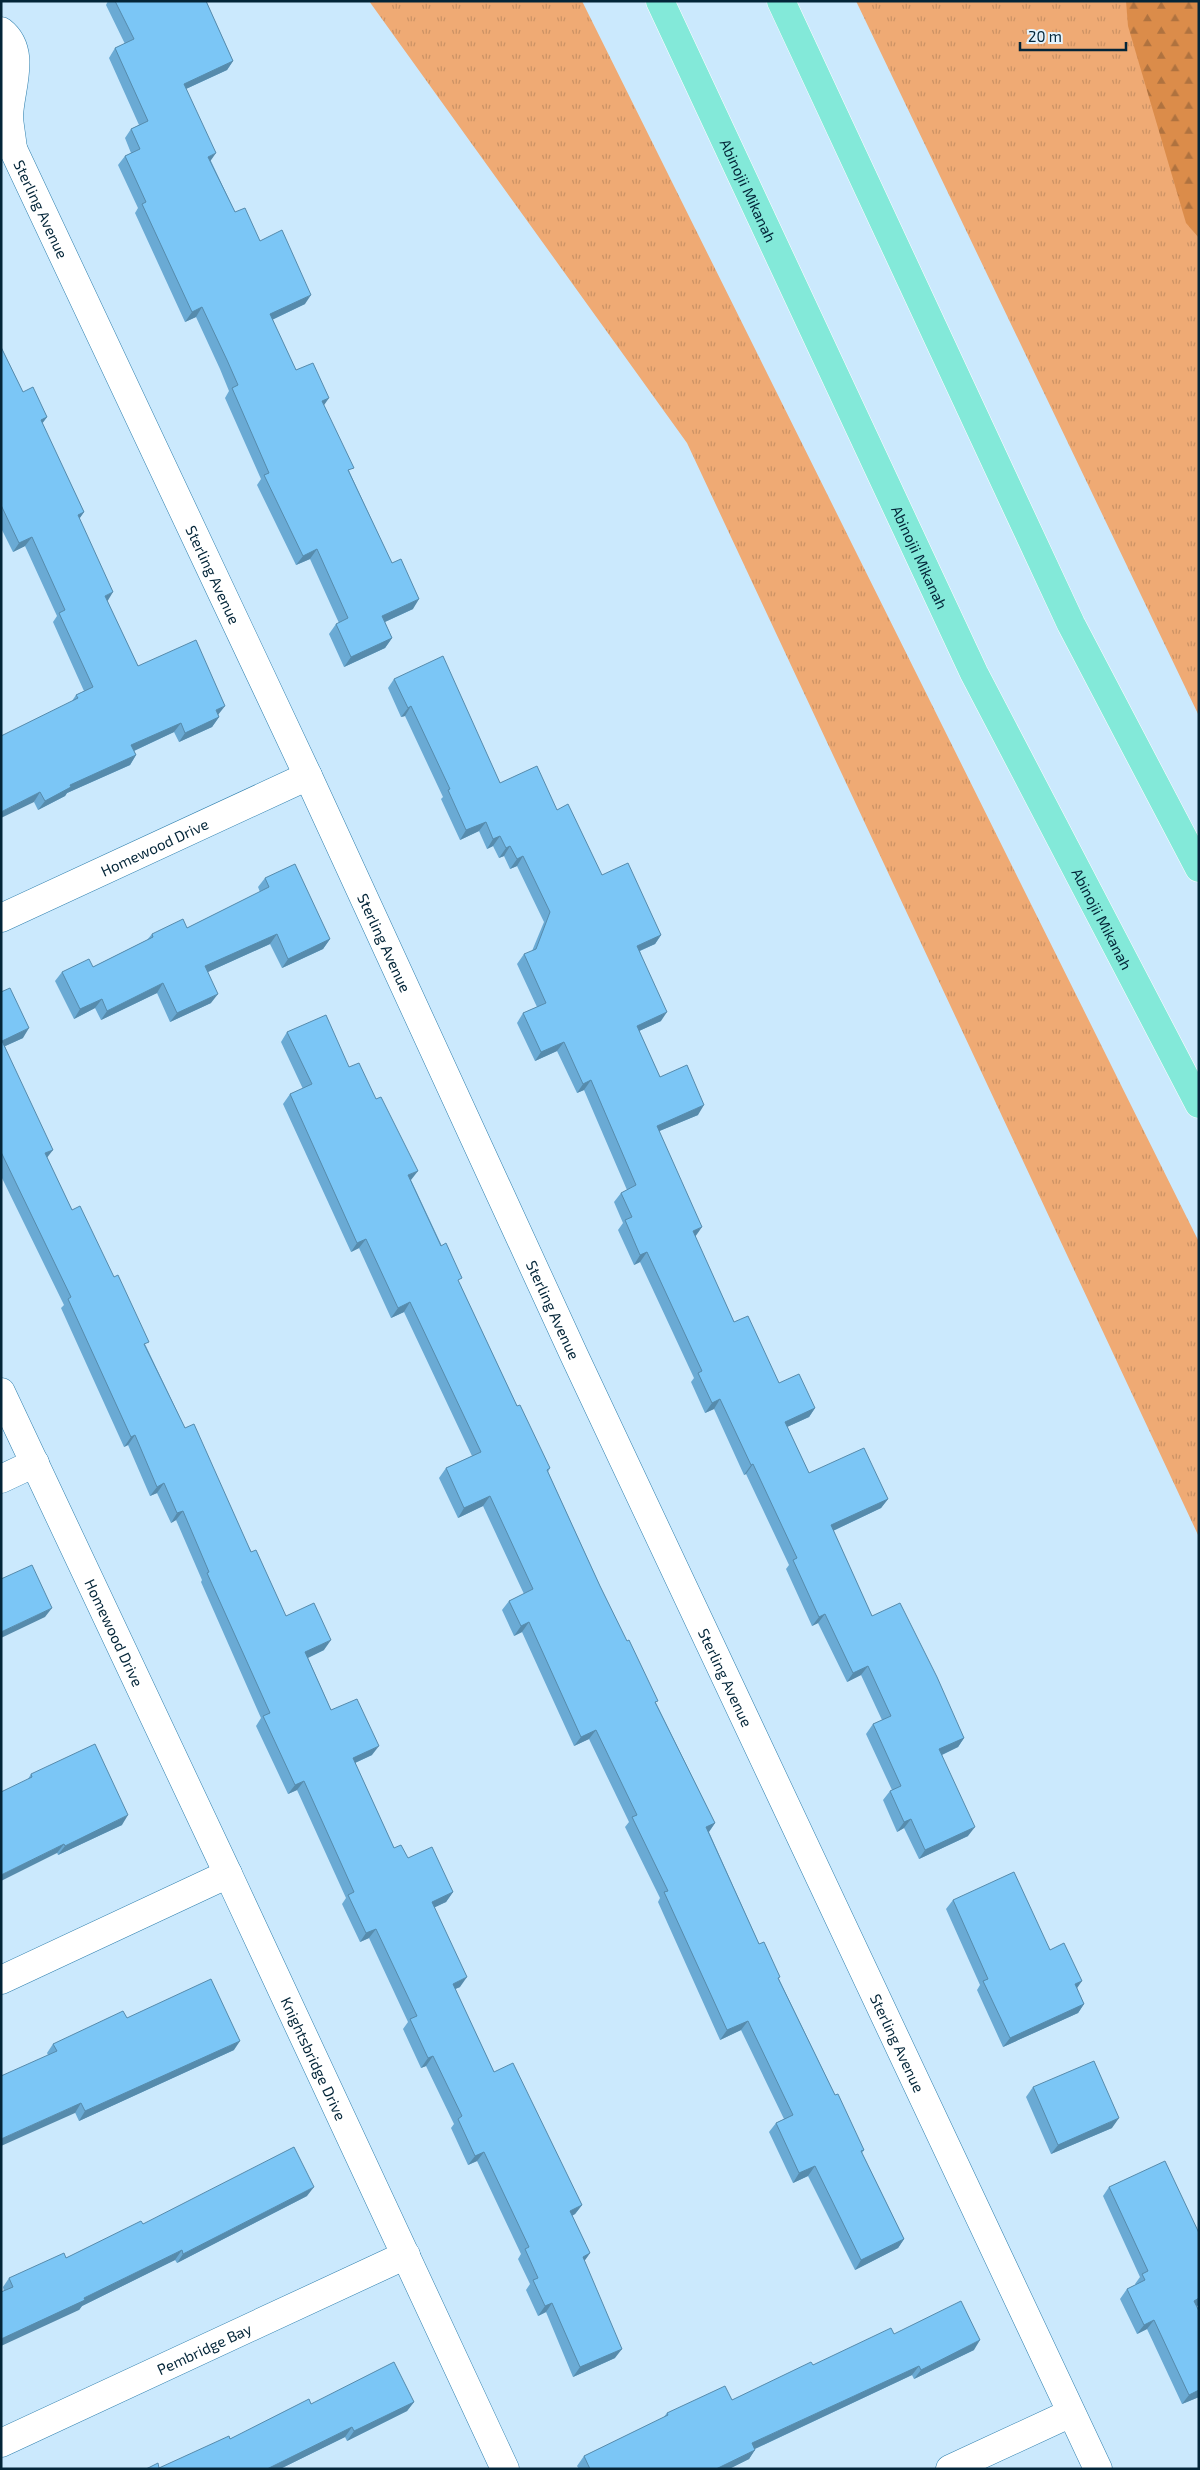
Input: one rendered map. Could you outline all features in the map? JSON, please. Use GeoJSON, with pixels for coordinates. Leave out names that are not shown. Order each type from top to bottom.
{"type":"FeatureCollection","features":[{"type":"Feature","properties":{"kind":"main road","name":"Abinojii Mikanah"},"geometry":{"type":"LineString","coordinates":[[660,1],[974,673],[1199,1104]]}},
{"type":"Feature","properties":{"kind":"main road"},"geometry":{"type":"LineString","coordinates":[[781,1],[1071,624],[1199,868]]}},
{"type":"Feature","properties":{"kind":"street","name":"Sterling Avenue"},"geometry":{"type":"LineString","coordinates":[[1,31],[13,45],[16,63],[7,140],[308,776],[574,1355],[1098,2469]]}},
{"type":"Feature","properties":{"kind":"street","name":"Homewood Drive"},"geometry":{"type":"LineString","coordinates":[[1,918],[308,776]]}},
{"type":"Feature","properties":{"kind":"street","name":"Homewood Drive"},"geometry":{"type":"LineString","coordinates":[[1,1392],[228,1874]]}},
{"type":"Feature","properties":{"kind":"street"},"geometry":{"type":"LineString","coordinates":[[1,1479],[35,1463]]}},
{"type":"Feature","properties":{"kind":"street"},"geometry":{"type":"LineString","coordinates":[[1,1980],[228,1874]]}},
{"type":"Feature","properties":{"kind":"street","name":"Knightsbridge Drive"},"geometry":{"type":"LineString","coordinates":[[228,1874],[505,2469]]}},
{"type":"Feature","properties":{"kind":"street","name":"Pembridge Bay"},"geometry":{"type":"LineString","coordinates":[[1,2443],[406,2255]]}},
{"type":"Feature","properties":{"kind":"street"},"geometry":{"type":"LineString","coordinates":[[950,2469],[1071,2413]]}},
{"type":"Feature","properties":{"kind":"green space"},"geometry":{"type":"Polygon","coordinates":[[[369,1],[582,1],[1199,1242],[1199,1537],[687,443],[369,1]]]}},
{"type":"Feature","properties":{"kind":"green space"},"geometry":{"type":"Polygon","coordinates":[[[856,1],[1199,1],[1199,716],[856,1]]]}},
{"type":"Feature","properties":{"kind":"green space"},"geometry":{"type":"Polygon","coordinates":[[[1126,1],[1199,1],[1199,238],[1186,223],[1128,26],[1126,1]]]}},
{"type":"Feature","properties":{"kind":"building"},"geometry":{"type":"Polygon","coordinates":[[[115,1],[206,1],[233,61],[184,84],[216,153],[208,157],[235,212],[245,208],[260,241],[282,230],[311,295],[270,314],[296,370],[313,363],[329,398],[322,401],[354,468],[348,470],[392,563],[401,559],[419,599],[382,616],[392,638],[351,657],[336,624],[348,618],[317,549],[303,556],[264,475],[269,473],[232,388],[238,385],[227,360],[202,307],[192,312],[142,204],[146,202],[125,156],[140,149],[131,129],[148,121],[115,48],[134,39],[115,1]]]}},
{"type":"Feature","properties":{"kind":"building"},"geometry":{"type":"Polygon","coordinates":[[[1,347],[23,392],[33,387],[47,417],[41,420],[84,512],[78,515],[113,592],[105,596],[138,666],[196,640],[225,706],[216,710],[219,717],[185,733],[181,723],[131,745],[136,755],[70,785],[71,787],[45,801],[40,792],[1,812],[1,736],[78,698],[76,695],[93,687],[59,613],[65,610],[32,537],[19,543],[1,505],[1,347]]]}},
{"type":"Feature","properties":{"kind":"building"},"geometry":{"type":"Polygon","coordinates":[[[443,656],[500,783],[537,766],[557,810],[568,804],[602,875],[628,863],[661,935],[637,946],[667,1012],[637,1026],[660,1077],[687,1065],[704,1105],[657,1126],[702,1227],[693,1231],[734,1322],[748,1316],[779,1383],[799,1374],[815,1408],[785,1422],[809,1473],[864,1448],[888,1499],[831,1525],[872,1616],[900,1603],[937,1677],[964,1738],[939,1749],[975,1827],[925,1850],[911,1819],[904,1822],[890,1791],[901,1786],[873,1724],[891,1716],[868,1666],[853,1673],[825,1614],[819,1617],[793,1560],[797,1558],[753,1464],[751,1465],[720,1399],[712,1403],[698,1373],[702,1371],[647,1252],[640,1255],[625,1220],[632,1217],[621,1193],[636,1185],[591,1080],[583,1084],[564,1042],[541,1052],[523,1013],[546,1003],[524,954],[536,949],[550,912],[523,856],[517,859],[510,846],[506,848],[500,836],[493,839],[486,822],[466,830],[448,790],[450,789],[411,706],[408,708],[394,679],[443,656]]]}},
{"type":"Feature","properties":{"kind":"building"},"geometry":{"type":"Polygon","coordinates":[[[295,864],[330,939],[288,959],[277,934],[205,966],[218,994],[177,1013],[163,983],[107,1011],[102,999],[80,1009],[62,972],[89,959],[93,967],[153,937],[152,934],[183,919],[187,928],[269,887],[265,878],[295,864]]]}},
{"type":"Feature","properties":{"kind":"building"},"geometry":{"type":"Polygon","coordinates":[[[10,988],[29,1028],[2,1041],[53,1150],[45,1153],[72,1210],[80,1206],[114,1277],[118,1275],[149,1342],[144,1344],[185,1428],[194,1424],[251,1552],[256,1550],[286,1616],[314,1603],[331,1640],[305,1652],[331,1710],[357,1699],[379,1746],[353,1758],[394,1848],[401,1845],[408,1858],[432,1847],[453,1892],[432,1902],[467,1977],[453,1984],[494,2072],[513,2063],[582,2205],[570,2211],[590,2253],[583,2257],[622,2349],[580,2367],[552,2303],[545,2306],[533,2280],[538,2278],[525,2249],[529,2247],[484,2152],[475,2156],[458,2119],[462,2116],[433,2056],[428,2058],[410,2019],[417,2016],[376,1929],[366,1933],[348,1895],[354,1892],[304,1781],[295,1785],[263,1716],[270,1713],[207,1573],[209,1572],[183,1511],[177,1513],[164,1483],[157,1487],[135,1435],[131,1437],[68,1299],[71,1297],[1,1152],[1,992],[10,988]]]}},
{"type":"Feature","properties":{"kind":"building"},"geometry":{"type":"Polygon","coordinates":[[[326,1015],[349,1067],[359,1063],[376,1099],[381,1097],[418,1171],[408,1175],[441,1246],[446,1243],[462,1278],[458,1280],[517,1406],[520,1405],[550,1468],[547,1470],[600,1586],[627,1641],[629,1640],[658,1701],[655,1702],[715,1823],[706,1827],[759,1944],[764,1942],[780,1977],[778,1978],[835,2095],[838,2094],[864,2150],[861,2151],[904,2239],[861,2260],[815,2166],[799,2173],[776,2123],[793,2115],[748,2021],[727,2030],[664,1892],[668,1891],[632,1817],[637,1815],[596,1730],[581,1737],[529,1622],[521,1626],[509,1601],[533,1589],[490,1496],[464,1508],[446,1468],[481,1452],[410,1302],[398,1308],[366,1239],[357,1243],[290,1094],[312,1084],[287,1032],[326,1015]]]}},
{"type":"Feature","properties":{"kind":"building"},"geometry":{"type":"Polygon","coordinates":[[[32,1565],[52,1608],[1,1632],[1,1579],[32,1565]]]}},
{"type":"Feature","properties":{"kind":"building"},"geometry":{"type":"Polygon","coordinates":[[[95,1744],[128,1815],[1,1875],[1,1792],[32,1777],[31,1774],[95,1744]]]}},
{"type":"Feature","properties":{"kind":"building"},"geometry":{"type":"Polygon","coordinates":[[[1014,1872],[1050,1950],[1064,1943],[1082,1981],[1075,1984],[1084,2004],[1010,2038],[983,1981],[988,1979],[953,1900],[1014,1872]]]}},
{"type":"Feature","properties":{"kind":"building"},"geometry":{"type":"Polygon","coordinates":[[[211,1979],[240,2041],[85,2111],[81,2103],[1,2139],[1,2076],[57,2051],[53,2044],[123,2011],[127,2018],[211,1979]]]}},
{"type":"Feature","properties":{"kind":"building"},"geometry":{"type":"Polygon","coordinates":[[[1094,2061],[1119,2118],[1058,2145],[1033,2087],[1094,2061]]]}},
{"type":"Feature","properties":{"kind":"building"},"geometry":{"type":"Polygon","coordinates":[[[294,2147],[314,2187],[183,2254],[182,2250],[84,2298],[85,2300],[1,2339],[1,2292],[13,2287],[9,2278],[64,2253],[66,2258],[141,2221],[143,2224],[294,2147]]]}},
{"type":"Feature","properties":{"kind":"building"},"geometry":{"type":"Polygon","coordinates":[[[1165,2161],[1199,2233],[1199,2298],[1194,2301],[1199,2311],[1199,2390],[1189,2395],[1154,2320],[1144,2325],[1127,2289],[1145,2280],[1142,2274],[1148,2271],[1109,2187],[1165,2161]]]}},
{"type":"Feature","properties":{"kind":"building"},"geometry":{"type":"Polygon","coordinates":[[[961,2301],[980,2340],[921,2370],[919,2366],[752,2443],[755,2450],[716,2469],[590,2469],[584,2456],[668,2415],[667,2413],[725,2386],[732,2400],[811,2362],[813,2365],[891,2328],[894,2334],[961,2301]]]}},
{"type":"Feature","properties":{"kind":"building"},"geometry":{"type":"Polygon","coordinates":[[[394,2362],[414,2402],[354,2431],[352,2427],[267,2469],[146,2469],[158,2463],[159,2468],[229,2436],[230,2439],[309,2399],[311,2404],[394,2362]]]}}]}
